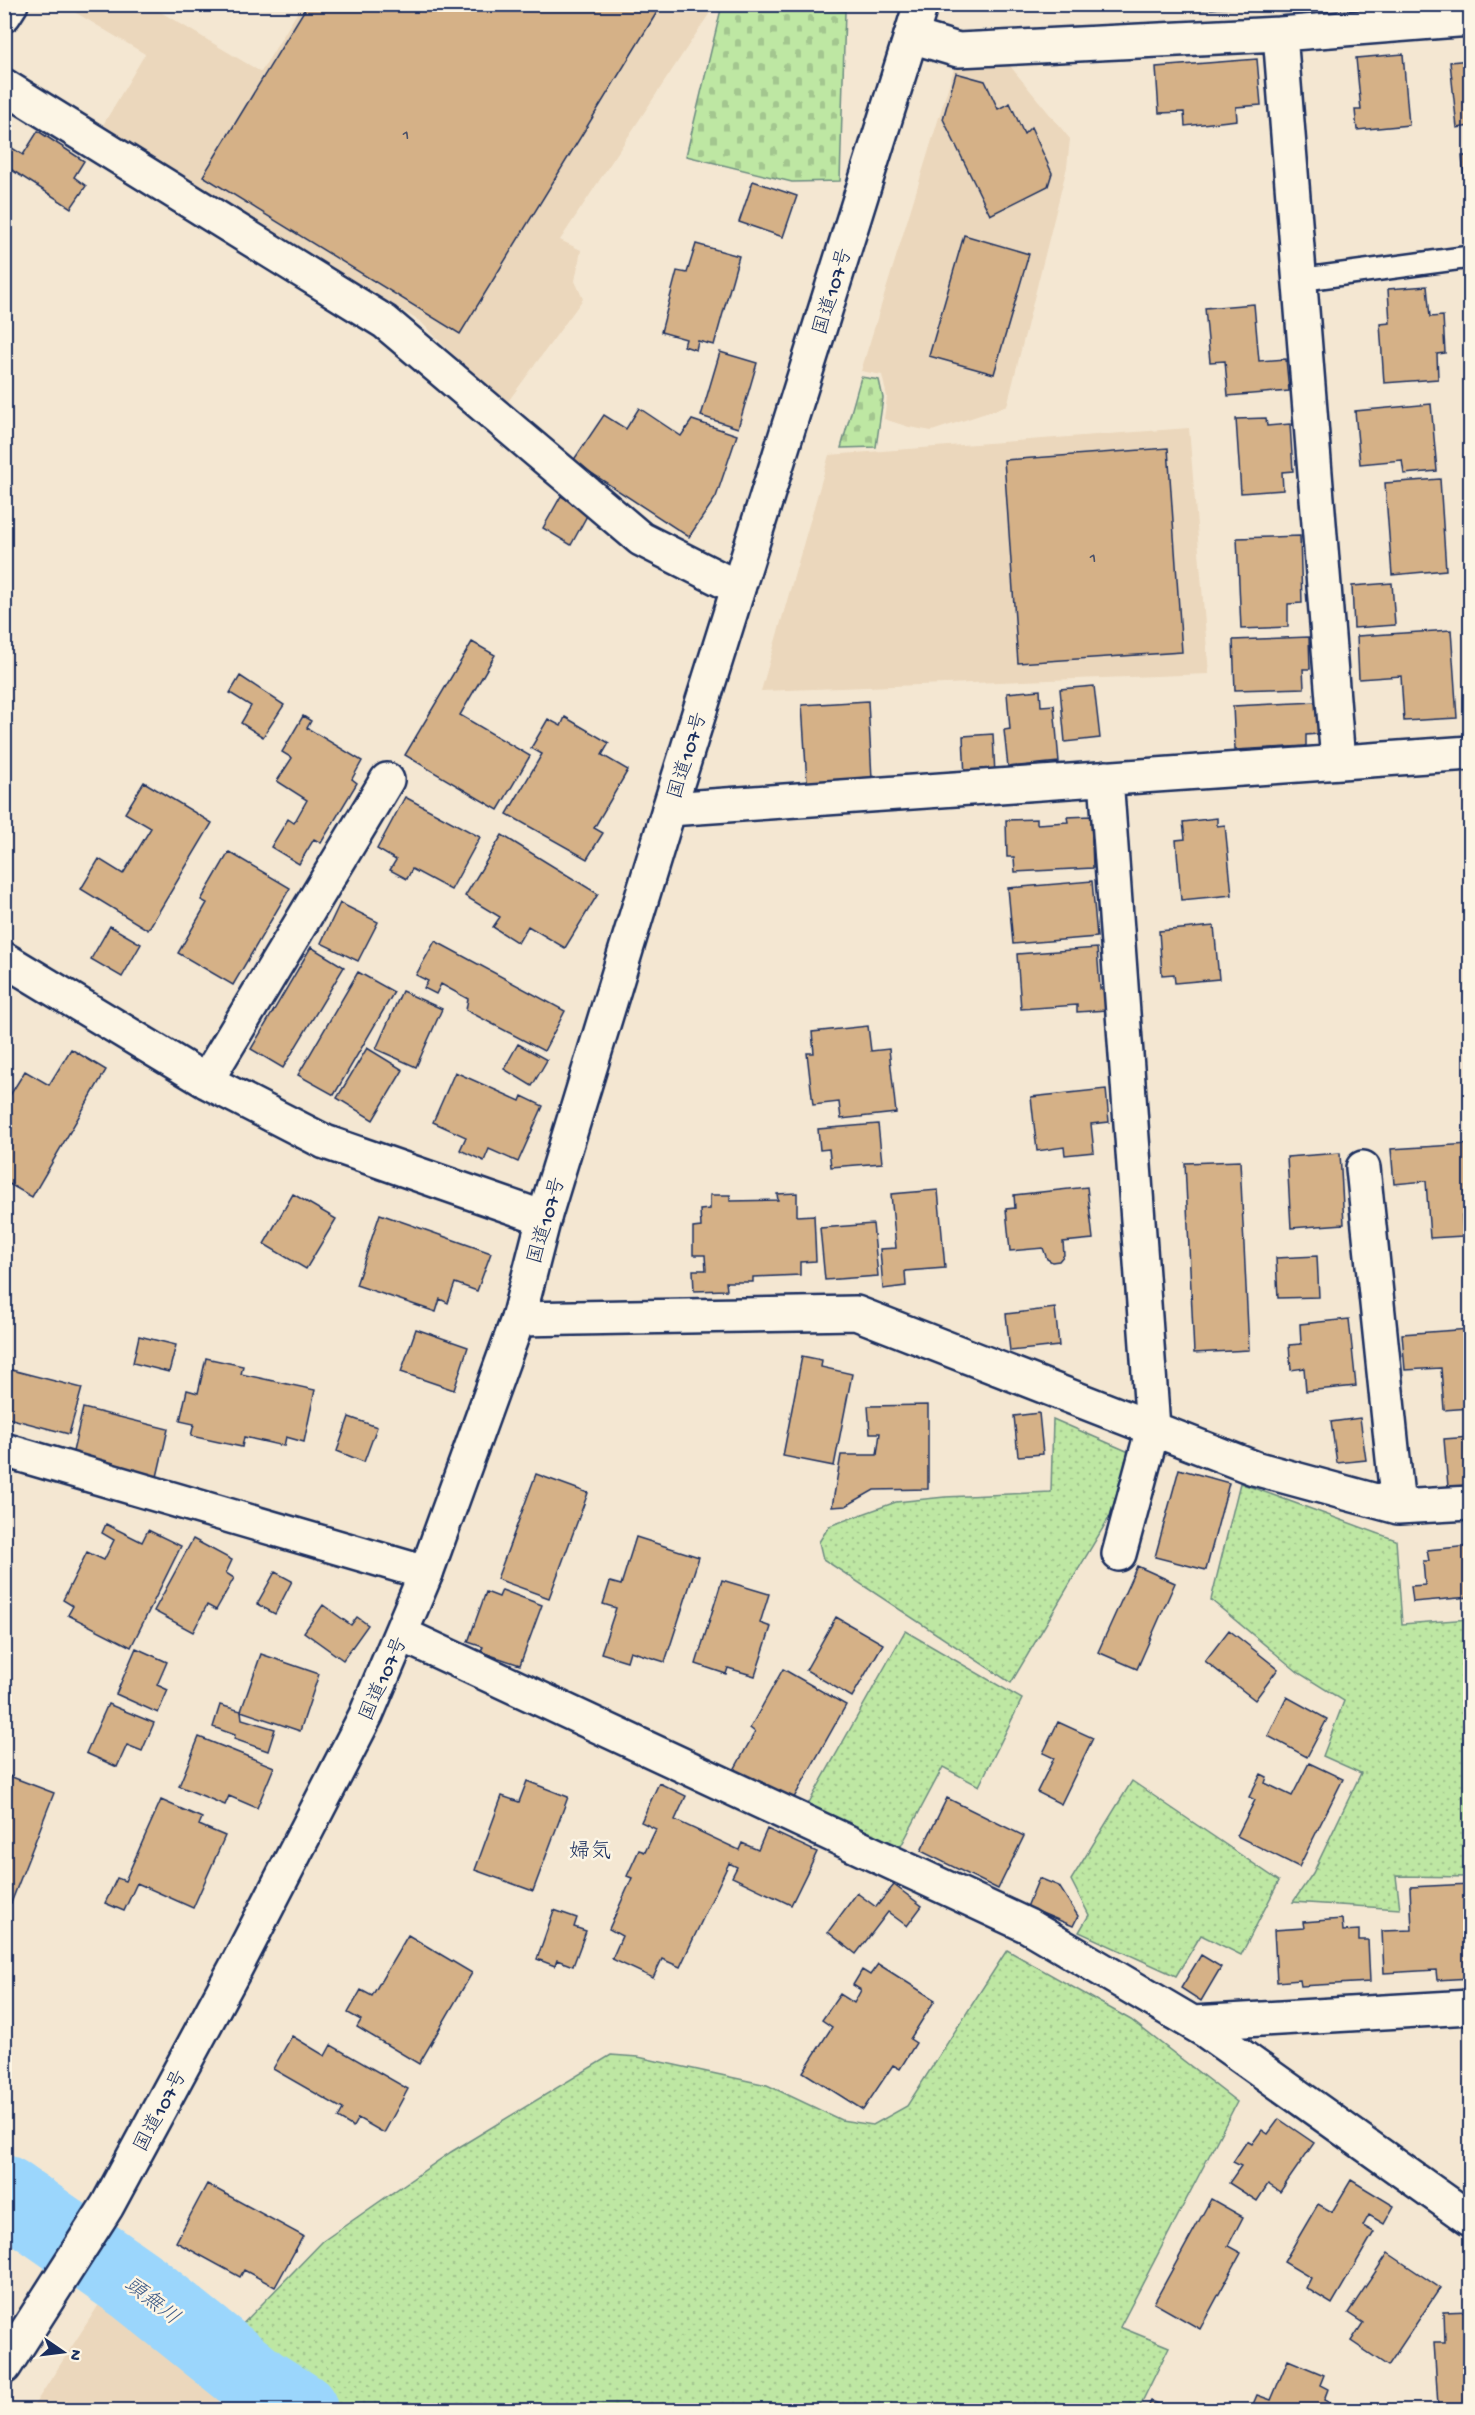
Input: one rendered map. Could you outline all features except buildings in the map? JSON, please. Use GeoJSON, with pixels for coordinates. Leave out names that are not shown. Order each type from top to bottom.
{"type":"FeatureCollection","features":[{"type":"Feature","properties":{"kind":"main road"},"geometry":{"type":"LineString","coordinates":[[4,15],[11,4]]}},
{"type":"Feature","properties":{"kind":"main road","name":"国道107号"},"geometry":{"type":"LineString","coordinates":[[4,2367],[67,2272],[107,2206],[314,1819],[366,1715],[426,1574],[518,1319],[544,1218],[669,809],[921,4]]}},
{"type":"Feature","properties":{"kind":"main road"},"geometry":{"type":"LineString","coordinates":[[911,36],[958,50],[1280,34],[1470,19]]}},
{"type":"Feature","properties":{"kind":"main road"},"geometry":{"type":"LineString","coordinates":[[1280,34],[1338,762]]}},
{"type":"Feature","properties":{"kind":"main road"},"geometry":{"type":"LineString","coordinates":[[4,86],[385,322],[641,539],[738,588]]}},
{"type":"Feature","properties":{"kind":"main road"},"geometry":{"type":"LineString","coordinates":[[669,809],[1470,753]]}},
{"type":"Feature","properties":{"kind":"main road"},"geometry":{"type":"LineString","coordinates":[[1106,778],[1153,1428],[1119,1554]]}},
{"type":"Feature","properties":{"kind":"main road"},"geometry":{"type":"LineString","coordinates":[[206,1081],[387,780]]}},
{"type":"Feature","properties":{"kind":"main road"},"geometry":{"type":"LineString","coordinates":[[4,959],[206,1081],[325,1142],[544,1218]]}},
{"type":"Feature","properties":{"kind":"main road"},"geometry":{"type":"LineString","coordinates":[[1363,1168],[1398,1507]]}},
{"type":"Feature","properties":{"kind":"main road"},"geometry":{"type":"LineString","coordinates":[[518,1319],[856,1313],[1254,1468],[1398,1507],[1470,1503]]}},
{"type":"Feature","properties":{"kind":"main road"},"geometry":{"type":"LineString","coordinates":[[4,1450],[426,1574]]}},
{"type":"Feature","properties":{"kind":"main road"},"geometry":{"type":"LineString","coordinates":[[401,1634],[1028,1926],[1193,2023],[1470,2219]]}},
{"type":"Feature","properties":{"kind":"main road"},"geometry":{"type":"LineString","coordinates":[[1193,2023],[1470,2007]]}},
{"type":"Feature","properties":{"kind":"lane"},"geometry":{"type":"LineString","coordinates":[[1298,280],[1470,257]]}},
{"type":"Feature","properties":{"kind":"shaded area"},"geometry":{"type":"Polygon","coordinates":[[[63,5],[149,5],[261,72],[302,5],[715,5],[560,240],[581,250],[575,281],[583,299],[504,407],[421,322],[100,130],[145,54],[63,5]]]}},
{"type":"Feature","properties":{"kind":"shaded area"},"geometry":{"type":"Polygon","coordinates":[[[1006,61],[1070,139],[1067,167],[1007,406],[932,431],[909,427],[884,419],[887,397],[882,375],[861,371],[956,62],[1006,61]]]}},
{"type":"Feature","properties":{"kind":"shaded area"},"geometry":{"type":"Polygon","coordinates":[[[1189,428],[1209,674],[761,691],[829,455],[1189,428]]]}},
{"type":"Feature","properties":{"kind":"shaded area"},"geometry":{"type":"Polygon","coordinates":[[[107,2292],[251,2395],[277,2410],[31,2410],[107,2292]]]}},
{"type":"Feature","properties":{"kind":"green space"},"geometry":{"type":"Polygon","coordinates":[[[722,5],[771,5],[845,11],[840,181],[792,182],[686,156],[722,5]]]}},
{"type":"Feature","properties":{"kind":"green space"},"geometry":{"type":"Polygon","coordinates":[[[861,377],[879,380],[883,398],[876,447],[841,448],[861,377]]]}},
{"type":"Feature","properties":{"kind":"green space"},"geometry":{"type":"Polygon","coordinates":[[[1053,1419],[1129,1452],[1110,1516],[1011,1683],[823,1559],[819,1542],[829,1526],[896,1502],[945,1497],[1051,1492],[1053,1419]]]}},
{"type":"Feature","properties":{"kind":"green space"},"geometry":{"type":"Polygon","coordinates":[[[1240,1483],[1396,1540],[1402,1624],[1470,1619],[1470,1877],[1396,1876],[1400,1909],[1293,1902],[1313,1873],[1361,1773],[1323,1756],[1344,1701],[1299,1673],[1211,1600],[1240,1483]]]}},
{"type":"Feature","properties":{"kind":"green space"},"geometry":{"type":"Polygon","coordinates":[[[905,1631],[1022,1699],[979,1786],[943,1767],[901,1846],[806,1808],[905,1631]]]}},
{"type":"Feature","properties":{"kind":"green space"},"geometry":{"type":"Polygon","coordinates":[[[1132,1781],[1279,1881],[1241,1955],[1201,1935],[1176,1976],[1079,1932],[1089,1915],[1071,1880],[1132,1781]]]}},
{"type":"Feature","properties":{"kind":"green space"},"geometry":{"type":"Polygon","coordinates":[[[1007,1950],[1131,2020],[1237,2102],[1120,2327],[1169,2347],[1138,2410],[332,2410],[256,2361],[233,2334],[323,2241],[451,2152],[611,2055],[638,2057],[767,2085],[841,2120],[873,2125],[907,2106],[1007,1950]]]}},
{"type":"Feature","properties":{"kind":"waterway","name":"頭無川"},"geometry":{"type":"LineString","coordinates":[[4,2193],[138,2287],[259,2384],[300,2410]]}},
{"type":"Feature","properties":{"kind":"district","name":"婦気"},"geometry":{"type":"Point","coordinates":[590,1850]}}]}
